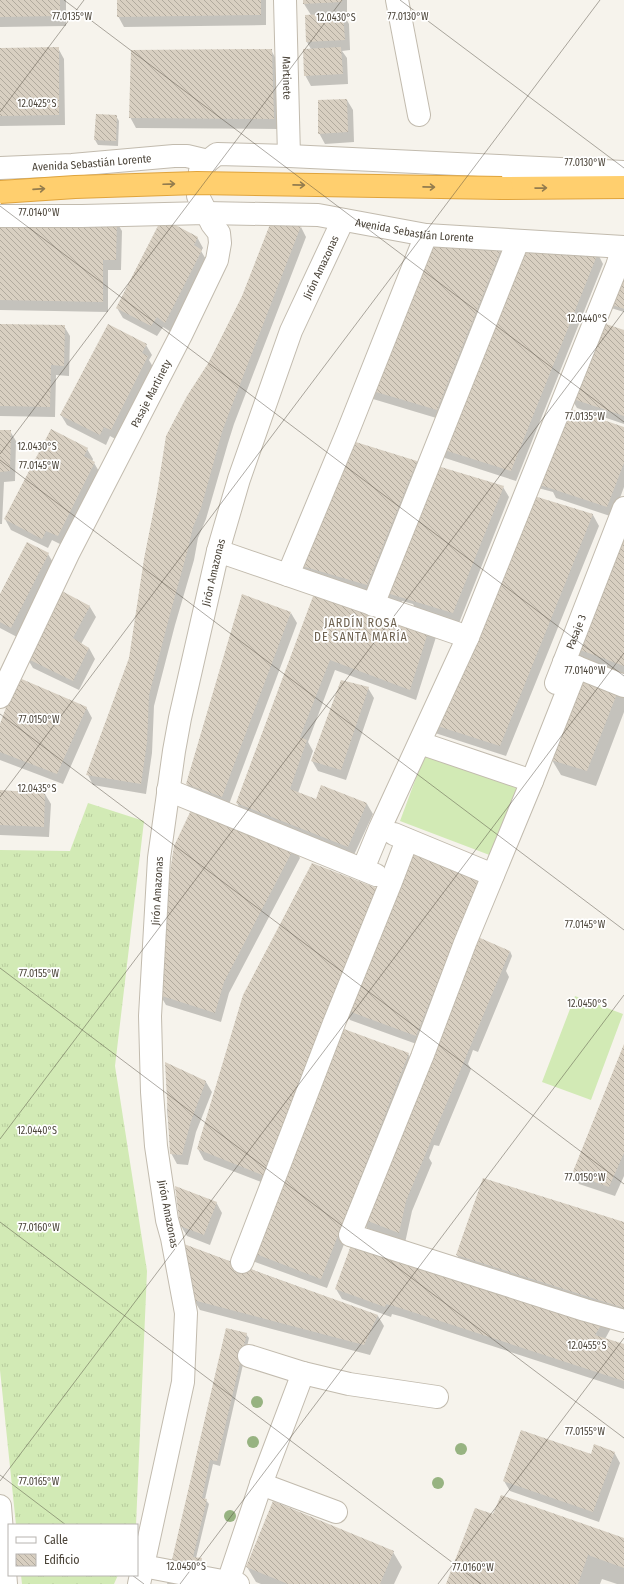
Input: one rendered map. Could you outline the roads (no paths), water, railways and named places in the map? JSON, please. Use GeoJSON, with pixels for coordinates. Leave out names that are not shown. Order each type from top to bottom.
{"type":"FeatureCollection","features":[{"type":"Feature","properties":{"kind":"highway"},"geometry":{"type":"LineString","coordinates":[[0,192],[75,187],[197,183],[502,188],[624,187]]}},
{"type":"Feature","properties":{"kind":"street","name":"Martinete"},"geometry":{"type":"LineString","coordinates":[[285,0],[289,156]]}},
{"type":"Feature","properties":{"kind":"street"},"geometry":{"type":"LineString","coordinates":[[397,0],[418,115]]}},
{"type":"Feature","properties":{"kind":"street"},"geometry":{"type":"LineString","coordinates":[[208,161],[217,154],[624,172]]}},
{"type":"Feature","properties":{"kind":"street","name":"Avenida Sebastián Lorente"},"geometry":{"type":"LineString","coordinates":[[0,168],[72,165],[174,156],[187,156],[208,161]]}},
{"type":"Feature","properties":{"kind":"street","name":"Pasaje Martinety"},"geometry":{"type":"LineString","coordinates":[[0,697],[68,554],[181,335],[217,260],[220,243],[219,232],[212,224],[198,196],[200,172],[208,161]]}},
{"type":"Feature","properties":{"kind":"street","name":"Avenida Sebastián Lorente"},"geometry":{"type":"LineString","coordinates":[[0,216],[206,213],[318,215],[426,235],[623,247]]}},
{"type":"Feature","properties":{"kind":"street","name":"Jirón Amazonas"},"geometry":{"type":"LineString","coordinates":[[141,1575],[183,1382],[186,1313],[172,1238],[167,1220],[156,1146],[152,1092],[150,1016],[159,858],[168,790],[180,718],[218,551],[239,479],[289,338],[343,220]]}},
{"type":"Feature","properties":{"kind":"street"},"geometry":{"type":"LineString","coordinates":[[288,575],[348,431],[426,235]]}},
{"type":"Feature","properties":{"kind":"street"},"geometry":{"type":"LineString","coordinates":[[373,604],[518,241]]}},
{"type":"Feature","properties":{"kind":"street"},"geometry":{"type":"LineString","coordinates":[[363,869],[380,828],[468,637],[614,273],[623,247]]}},
{"type":"Feature","properties":{"kind":"street","name":"Pasaje 3"},"geometry":{"type":"LineString","coordinates":[[624,508],[570,664],[525,779],[493,875],[350,1235],[624,1321]]}},
{"type":"Feature","properties":{"kind":"street"},"geometry":{"type":"LineString","coordinates":[[218,551],[468,637]]}},
{"type":"Feature","properties":{"kind":"street"},"geometry":{"type":"LineString","coordinates":[[570,664],[624,686]]}},
{"type":"Feature","properties":{"kind":"street"},"geometry":{"type":"LineString","coordinates":[[420,743],[525,779]]}},
{"type":"Feature","properties":{"kind":"street"},"geometry":{"type":"LineString","coordinates":[[168,790],[363,869],[391,882]]}},
{"type":"Feature","properties":{"kind":"street"},"geometry":{"type":"LineString","coordinates":[[380,828],[493,875]]}},
{"type":"Feature","properties":{"kind":"street"},"geometry":{"type":"LineString","coordinates":[[242,1262],[334,1023],[407,840]]}},
{"type":"Feature","properties":{"kind":"street"},"geometry":{"type":"LineString","coordinates":[[249,1356],[303,1373],[356,1385],[437,1397]]}},
{"type":"Feature","properties":{"kind":"street"},"geometry":{"type":"LineString","coordinates":[[141,1575],[233,1583],[261,1484],[303,1373]]}},
{"type":"Feature","properties":{"kind":"street"},"geometry":{"type":"LineString","coordinates":[[261,1484],[336,1512]]}},
{"type":"Feature","properties":{"kind":"street"},"geometry":{"type":"LineString","coordinates":[[0,1506],[6,1584]]}},
{"type":"Feature","properties":{"kind":"district","name":"JARDÍN ROSA DE SANTA MARÍA"},"geometry":{"type":"Point","coordinates":[361,630]}}]}
